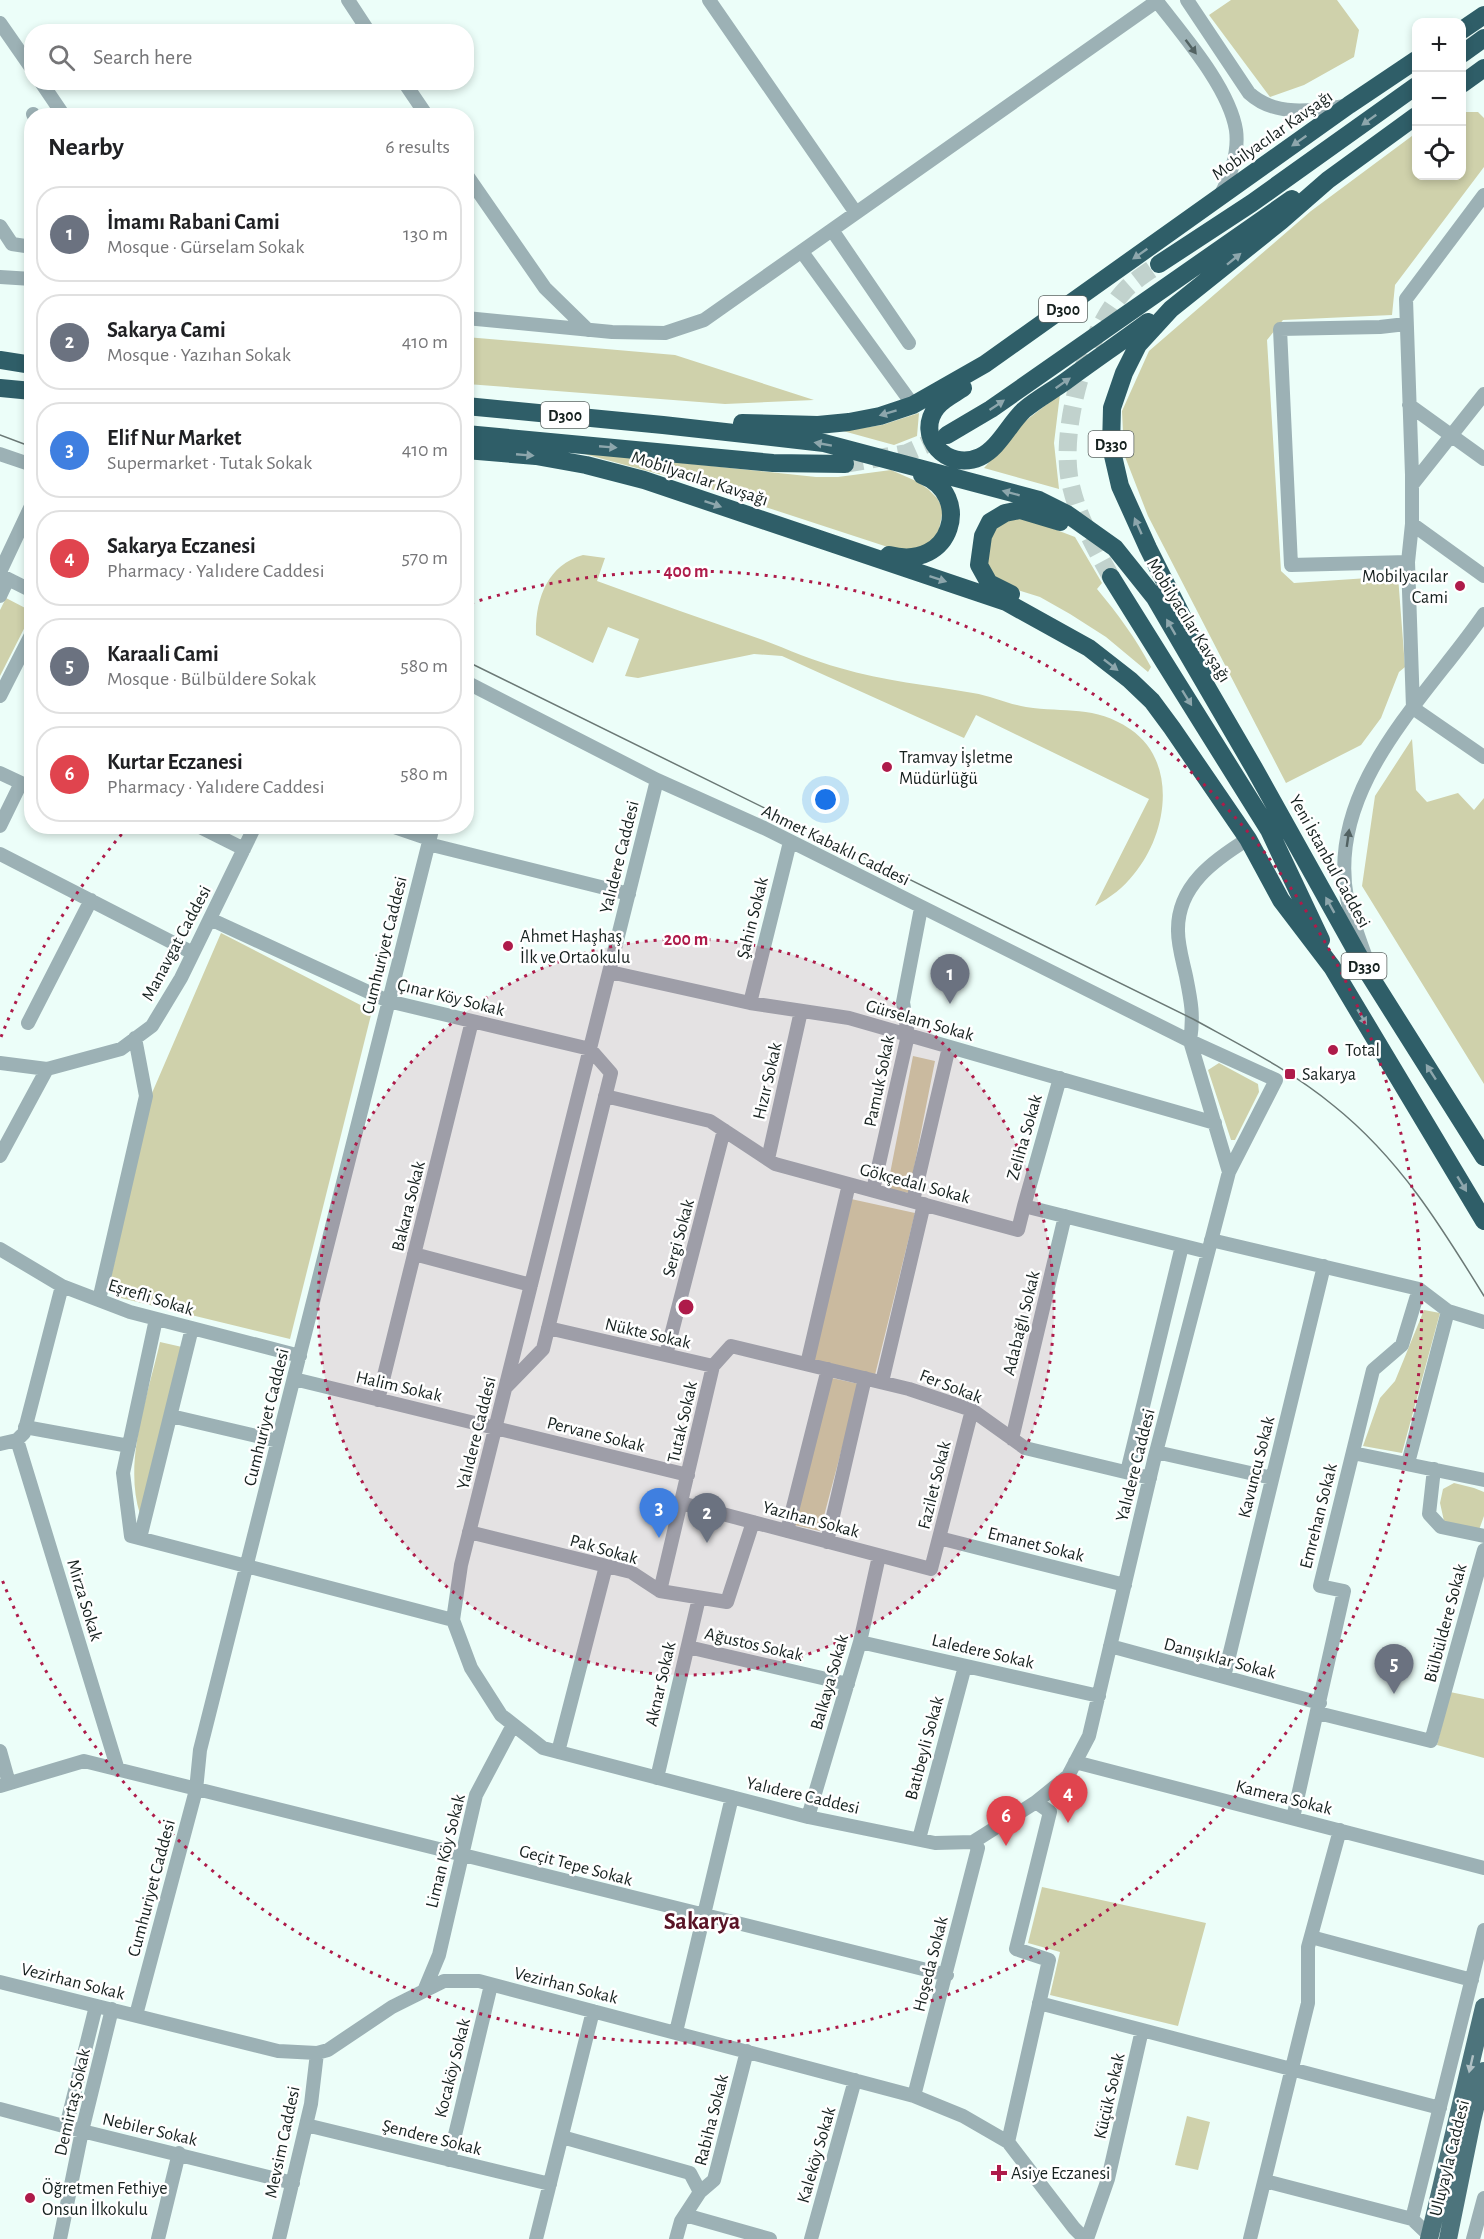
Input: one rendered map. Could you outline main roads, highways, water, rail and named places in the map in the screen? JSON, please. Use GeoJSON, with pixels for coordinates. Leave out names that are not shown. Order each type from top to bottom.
{"type":"FeatureCollection","features":[{"type":"Feature","properties":{"kind":"highway"},"geometry":{"type":"LineString","coordinates":[[1466,27],[1484,15]]}},
{"type":"Feature","properties":{"kind":"highway"},"geometry":{"type":"LineString","coordinates":[[1466,51],[1484,38]]}},
{"type":"Feature","properties":{"kind":"highway","name":"Mobilyacılar Kavşağı"},"geometry":{"type":"LineString","coordinates":[[663,425],[703,421],[818,425],[880,416],[913,405],[985,364],[1412,63]]}},
{"type":"Feature","properties":{"kind":"highway"},"geometry":{"type":"LineString","coordinates":[[1466,81],[1484,68]]}},
{"type":"Feature","properties":{"kind":"highway"},"geometry":{"type":"LineString","coordinates":[[1159,264],[1261,197],[1412,89]]}},
{"type":"Feature","properties":{"kind":"highway","name":"D330"},"geometry":{"type":"LineString","coordinates":[[1328,180],[1412,119]]}},
{"type":"Feature","properties":{"kind":"highway","name":"Mobilyacılar Kavşağı"},"geometry":{"type":"LineString","coordinates":[[1254,768],[1224,700],[1148,548],[1120,486],[1111,447],[1112,408],[1124,373],[1138,345],[1171,309],[1328,180]]}},
{"type":"Feature","properties":{"kind":"highway","name":"D300"},"geometry":{"type":"LineString","coordinates":[[947,435],[991,409],[1280,206],[1328,180]]}},
{"type":"Feature","properties":{"kind":"highway"},"geometry":{"type":"LineString","coordinates":[[985,364],[967,385],[937,407],[930,423],[930,435],[935,445],[941,453],[952,460],[966,461],[981,456],[994,445],[1024,410],[1211,278]]}},
{"type":"Feature","properties":{"kind":"highway"},"geometry":{"type":"LineString","coordinates":[[0,360],[24,364]]}},
{"type":"Feature","properties":{"kind":"highway"},"geometry":{"type":"LineString","coordinates":[[0,388],[24,390]]}},
{"type":"Feature","properties":{"kind":"highway","name":"D300"},"geometry":{"type":"LineString","coordinates":[[474,407],[663,425]]}},
{"type":"Feature","properties":{"kind":"highway","name":"Mobilyacılar Kavşağı"},"geometry":{"type":"LineString","coordinates":[[663,425],[800,440],[866,453],[1039,501],[1067,514],[1115,548],[1155,598],[1254,768]]}},
{"type":"Feature","properties":{"kind":"highway","name":"Mobilyacılar Kavşağı"},"geometry":{"type":"LineString","coordinates":[[474,435],[773,463],[846,464]]}},
{"type":"Feature","properties":{"kind":"highway","name":"Mobilyacılar Kavşağı"},"geometry":{"type":"LineString","coordinates":[[474,451],[536,456],[586,465],[644,480],[1006,602],[1089,648],[1130,680],[1152,701],[1248,839],[1281,900],[1332,967]]}},
{"type":"Feature","properties":{"kind":"highway"},"geometry":{"type":"LineString","coordinates":[[820,540],[903,558],[924,556],[930,553],[947,535],[951,504],[942,487],[928,477],[866,453]]}},
{"type":"Feature","properties":{"kind":"highway"},"geometry":{"type":"LineString","coordinates":[[1062,632],[1037,608],[989,583],[980,565],[983,536],[990,522],[1005,513],[1020,510],[1093,533]]}},
{"type":"Feature","properties":{"kind":"highway","name":"D330"},"geometry":{"type":"LineString","coordinates":[[1111,577],[1269,830],[1298,888],[1332,967],[1484,1221]]}},
{"type":"Feature","properties":{"kind":"highway","name":"Yeni İstanbul Caddesi"},"geometry":{"type":"LineString","coordinates":[[1254,768],[1370,976],[1484,1157]]}},
{"type":"Feature","properties":{"kind":"highway"},"geometry":{"type":"LineString","coordinates":[[1452,1104],[1484,1136]]}},
{"type":"Feature","properties":{"kind":"main road","name":"Uluyayla Caddesi"},"geometry":{"type":"LineString","coordinates":[[1429,2238],[1484,2007]]}},
{"type":"Feature","properties":{"kind":"main road","name":"Uluyayla Caddesi"},"geometry":{"type":"LineString","coordinates":[[1448,2239],[1484,2071]]}},
{"type":"Feature","properties":{"kind":"tunnel"},"geometry":{"type":"LineString","coordinates":[[1111,577],[1086,528],[1072,489],[1069,476],[1069,429],[1080,377],[1100,327],[1112,306],[1126,289],[1159,264]]}},
{"type":"Feature","properties":{"kind":"tunnel"},"geometry":{"type":"LineString","coordinates":[[845,464],[907,453],[947,435]]}},
{"type":"Feature","properties":{"kind":"tram line"},"geometry":{"type":"LineString","coordinates":[[0,435],[24,444]]}},
{"type":"Feature","properties":{"kind":"tram line"},"geometry":{"type":"LineString","coordinates":[[474,665],[1193,1019],[1284,1070],[1334,1106],[1379,1148],[1435,1219],[1484,1296]]}},
{"type":"Feature","properties":{"kind":"place","name":"Mobilyacılar Cami"},"geometry":{"type":"Point","coordinates":[1460,586]}},
{"type":"Feature","properties":{"kind":"place","name":"Tramvay İşletme Müdürlüğü"},"geometry":{"type":"Point","coordinates":[887,767]}},
{"type":"Feature","properties":{"kind":"place","name":"Ahmet Haşhaş İlk ve Ortaokulu"},"geometry":{"type":"Point","coordinates":[508,946]}},
{"type":"Feature","properties":{"kind":"place","name":"İmamı Rabani Cami"},"geometry":{"type":"Point","coordinates":[950,1004]}},
{"type":"Feature","properties":{"kind":"place","name":"Total"},"geometry":{"type":"Point","coordinates":[1333,1050]}},
{"type":"Feature","properties":{"kind":"place","name":"Sakarya"},"geometry":{"type":"Point","coordinates":[1290,1074]}},
{"type":"Feature","properties":{"kind":"place","name":"Elif Nur Market"},"geometry":{"type":"Point","coordinates":[659,1538]}},
{"type":"Feature","properties":{"kind":"place","name":"Sakarya Cami"},"geometry":{"type":"Point","coordinates":[707,1543]}},
{"type":"Feature","properties":{"kind":"place","name":"Karaali Cami"},"geometry":{"type":"Point","coordinates":[1394,1694]}},
{"type":"Feature","properties":{"kind":"place","name":"Sakarya Eczanesi"},"geometry":{"type":"Point","coordinates":[1068,1823]}},
{"type":"Feature","properties":{"kind":"place","name":"Kurtar Eczanesi"},"geometry":{"type":"Point","coordinates":[1006,1846]}},
{"type":"Feature","properties":{"kind":"place","name":"Asiye Eczanesi"},"geometry":{"type":"Point","coordinates":[999,2173]}},
{"type":"Feature","properties":{"kind":"place","name":"Öğretmen Fethiye Onsun İlkokulu"},"geometry":{"type":"Point","coordinates":[30,2198]}},
{"type":"Feature","properties":{"kind":"district","name":"Sakarya"},"geometry":{"type":"Point","coordinates":[702,1921]}}]}
